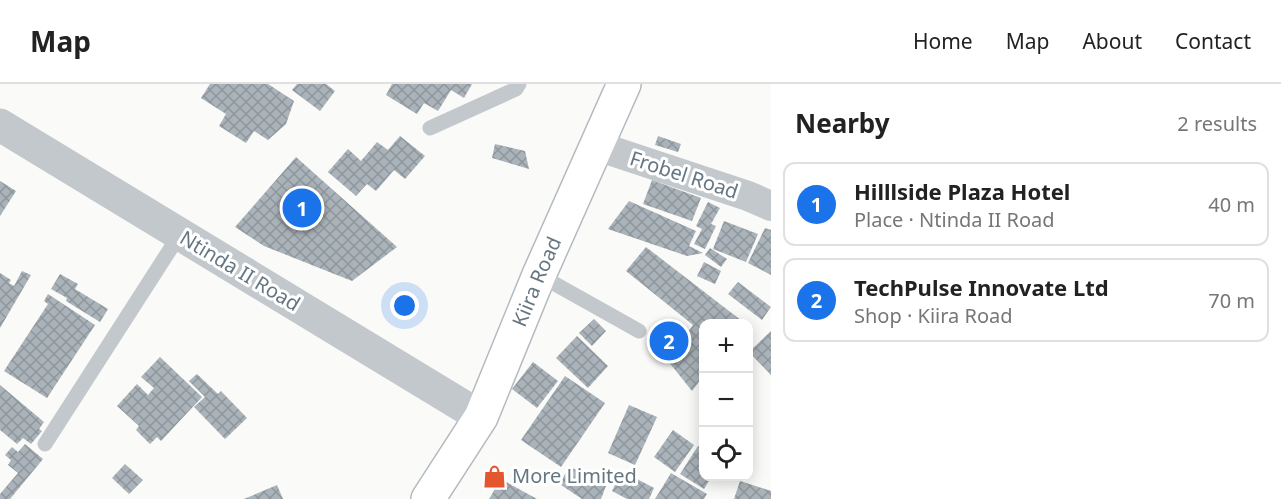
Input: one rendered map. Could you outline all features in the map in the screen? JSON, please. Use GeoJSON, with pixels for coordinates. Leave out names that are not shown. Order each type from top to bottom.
{"type":"FeatureCollection","features":[{"type":"Feature","properties":{"kind":"main road","name":"Kiira Road"},"geometry":{"type":"LineString","coordinates":[[436,486],[481,417],[539,275],[624,84]]}},
{"type":"Feature","properties":{"kind":"street","name":"Ntinda II Road"},"geometry":{"type":"LineString","coordinates":[[0,124],[481,417]]}},
{"type":"Feature","properties":{"kind":"street","name":"Frobel Road"},"geometry":{"type":"LineString","coordinates":[[597,146],[748,196],[771,206]]}},
{"type":"Feature","properties":{"kind":"lane"},"geometry":{"type":"LineString","coordinates":[[430,128],[516,90],[519,84]]}},
{"type":"Feature","properties":{"kind":"lane"},"geometry":{"type":"LineString","coordinates":[[45,444],[180,234]]}},
{"type":"Feature","properties":{"kind":"lane"},"geometry":{"type":"LineString","coordinates":[[539,275],[639,331]]}},
{"type":"Feature","properties":{"kind":"building"},"geometry":{"type":"Polygon","coordinates":[[[210,84],[268,84],[294,101],[286,124],[268,140],[254,131],[246,143],[219,126],[226,114],[201,98],[210,84]]]}},
{"type":"Feature","properties":{"kind":"building"},"geometry":{"type":"Polygon","coordinates":[[[297,84],[326,84],[335,91],[320,111],[292,90],[297,84]]]}},
{"type":"Feature","properties":{"kind":"building"},"geometry":{"type":"Polygon","coordinates":[[[392,84],[472,84],[464,98],[451,90],[438,111],[424,103],[417,114],[386,95],[392,84]]]}},
{"type":"Feature","properties":{"kind":"building"},"geometry":{"type":"Polygon","coordinates":[[[400,136],[425,156],[405,179],[394,170],[376,191],[367,184],[356,196],[328,172],[348,149],[361,161],[377,142],[388,150],[400,136]]]}},
{"type":"Feature","properties":{"kind":"building"},"geometry":{"type":"Polygon","coordinates":[[[658,136],[681,144],[678,152],[655,145],[658,136]]]}},
{"type":"Feature","properties":{"kind":"building"},"geometry":{"type":"Polygon","coordinates":[[[495,144],[525,151],[529,169],[492,158],[495,144]]]}},
{"type":"Feature","properties":{"kind":"building"},"geometry":{"type":"Polygon","coordinates":[[[296,157],[397,247],[352,281],[264,246],[235,227],[296,157]]]}},
{"type":"Feature","properties":{"kind":"building"},"geometry":{"type":"Polygon","coordinates":[[[652,180],[701,198],[692,221],[643,204],[652,180]]]}},
{"type":"Feature","properties":{"kind":"building"},"geometry":{"type":"Polygon","coordinates":[[[0,181],[16,191],[0,216],[0,181]]]}},
{"type":"Feature","properties":{"kind":"building"},"geometry":{"type":"Polygon","coordinates":[[[629,201],[696,231],[689,246],[703,253],[687,256],[608,229],[629,201]]]}},
{"type":"Feature","properties":{"kind":"building"},"geometry":{"type":"Polygon","coordinates":[[[708,202],[720,208],[711,224],[716,226],[705,249],[694,244],[702,229],[696,226],[708,202]]]}},
{"type":"Feature","properties":{"kind":"building"},"geometry":{"type":"Polygon","coordinates":[[[724,221],[758,234],[746,262],[713,249],[724,221]]]}},
{"type":"Feature","properties":{"kind":"building"},"geometry":{"type":"Polygon","coordinates":[[[765,228],[771,230],[771,275],[748,263],[765,228]]]}},
{"type":"Feature","properties":{"kind":"building"},"geometry":{"type":"Polygon","coordinates":[[[646,247],[739,319],[699,319],[699,382],[692,391],[668,361],[693,325],[626,271],[646,247]]]}},
{"type":"Feature","properties":{"kind":"building"},"geometry":{"type":"Polygon","coordinates":[[[710,248],[727,259],[721,267],[705,255],[710,248]]]}},
{"type":"Feature","properties":{"kind":"building"},"geometry":{"type":"Polygon","coordinates":[[[704,262],[721,271],[715,284],[697,276],[704,262]]]}},
{"type":"Feature","properties":{"kind":"building"},"geometry":{"type":"Polygon","coordinates":[[[22,271],[31,275],[0,328],[0,273],[11,280],[9,283],[14,286],[22,271]]]}},
{"type":"Feature","properties":{"kind":"building"},"geometry":{"type":"Polygon","coordinates":[[[60,274],[78,284],[75,289],[108,309],[100,322],[51,289],[60,274]]]}},
{"type":"Feature","properties":{"kind":"building"},"geometry":{"type":"Polygon","coordinates":[[[738,282],[771,307],[762,320],[728,294],[738,282]]]}},
{"type":"Feature","properties":{"kind":"building"},"geometry":{"type":"Polygon","coordinates":[[[48,294],[95,325],[47,398],[4,371],[48,304],[44,301],[48,294]]]}},
{"type":"Feature","properties":{"kind":"building"},"geometry":{"type":"Polygon","coordinates":[[[594,319],[606,331],[592,346],[579,333],[594,319]]]}},
{"type":"Feature","properties":{"kind":"building"},"geometry":{"type":"Polygon","coordinates":[[[771,331],[771,375],[753,356],[753,348],[771,331]]]}},
{"type":"Feature","properties":{"kind":"building"},"geometry":{"type":"Polygon","coordinates":[[[577,336],[608,366],[588,388],[556,358],[577,336]]]}},
{"type":"Feature","properties":{"kind":"building"},"geometry":{"type":"Polygon","coordinates":[[[160,357],[202,397],[161,441],[157,437],[150,444],[136,430],[139,426],[117,406],[137,384],[148,395],[154,388],[141,377],[160,357]]]}},
{"type":"Feature","properties":{"kind":"building"},"geometry":{"type":"Polygon","coordinates":[[[533,362],[558,381],[537,408],[512,389],[533,362]]]}},
{"type":"Feature","properties":{"kind":"building"},"geometry":{"type":"Polygon","coordinates":[[[197,374],[218,394],[221,391],[247,418],[225,439],[194,407],[205,397],[189,381],[197,374]]]}},
{"type":"Feature","properties":{"kind":"building"},"geometry":{"type":"Polygon","coordinates":[[[565,376],[605,403],[561,467],[521,440],[565,376]]]}},
{"type":"Feature","properties":{"kind":"building"},"geometry":{"type":"Polygon","coordinates":[[[0,385],[44,422],[39,429],[42,431],[31,444],[23,438],[17,444],[0,430],[0,385]]]}},
{"type":"Feature","properties":{"kind":"building"},"geometry":{"type":"Polygon","coordinates":[[[629,405],[657,417],[635,465],[608,453],[629,405]]]}},
{"type":"Feature","properties":{"kind":"building"},"geometry":{"type":"Polygon","coordinates":[[[673,430],[694,445],[675,472],[654,457],[673,430]]]}},
{"type":"Feature","properties":{"kind":"building"},"geometry":{"type":"Polygon","coordinates":[[[25,444],[43,459],[10,499],[0,499],[0,494],[18,473],[8,465],[11,460],[5,455],[12,447],[18,452],[25,444]]]}},
{"type":"Feature","properties":{"kind":"building"},"geometry":{"type":"Polygon","coordinates":[[[699,446],[699,481],[709,481],[704,489],[680,474],[699,446]]]}},
{"type":"Feature","properties":{"kind":"building"},"geometry":{"type":"Polygon","coordinates":[[[125,464],[143,480],[129,494],[112,478],[125,464]]]}},
{"type":"Feature","properties":{"kind":"building"},"geometry":{"type":"Polygon","coordinates":[[[571,467],[606,486],[601,499],[582,499],[558,483],[571,467]]]}},
{"type":"Feature","properties":{"kind":"building"},"geometry":{"type":"Polygon","coordinates":[[[622,471],[654,488],[649,499],[627,499],[612,491],[622,471]]]}},
{"type":"Feature","properties":{"kind":"building"},"geometry":{"type":"Polygon","coordinates":[[[671,473],[707,494],[704,499],[655,499],[671,473]]]}},
{"type":"Feature","properties":{"kind":"building"},"geometry":{"type":"Polygon","coordinates":[[[501,479],[537,499],[489,499],[501,479]]]}},
{"type":"Feature","properties":{"kind":"building"},"geometry":{"type":"Polygon","coordinates":[[[740,481],[771,491],[771,499],[734,499],[740,481]]]}},
{"type":"Feature","properties":{"kind":"building"},"geometry":{"type":"Polygon","coordinates":[[[277,485],[283,499],[244,499],[277,485]]]}},
{"type":"Feature","properties":{"kind":"place","name":"Hilllside Plaza Hotel"},"geometry":{"type":"Point","coordinates":[302,208]}},
{"type":"Feature","properties":{"kind":"place","name":"TechPulse Innovate Ltd"},"geometry":{"type":"Point","coordinates":[669,341]}},
{"type":"Feature","properties":{"kind":"place","name":"More Limited"},"geometry":{"type":"Point","coordinates":[494,476]}}]}
